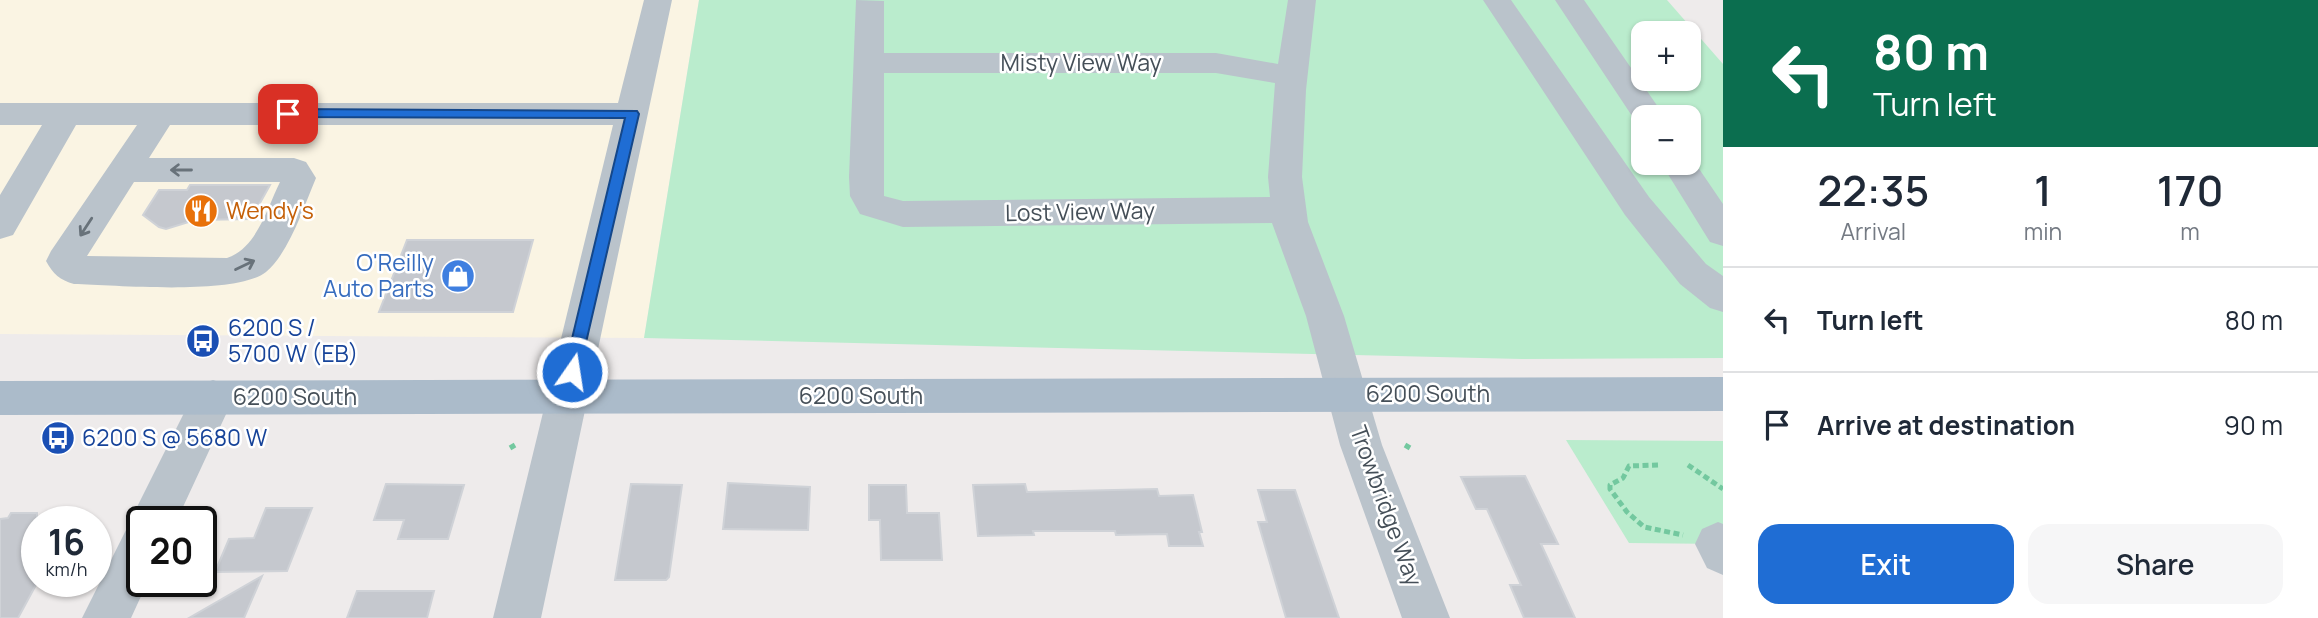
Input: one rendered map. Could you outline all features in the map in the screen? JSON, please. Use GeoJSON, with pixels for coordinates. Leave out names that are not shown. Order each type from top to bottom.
{"type":"FeatureCollection","features":[{"type":"Feature","properties":{"kind":"main road","name":"6200 South"},"geometry":{"type":"LineString","coordinates":[[0,398],[1723,394]]}},
{"type":"Feature","properties":{"kind":"street"},"geometry":{"type":"LineString","coordinates":[[517,618],[658,0]]}},
{"type":"Feature","properties":{"kind":"street","name":"Trowbridge Way"},"geometry":{"type":"LineString","coordinates":[[1302,0],[1292,76],[1285,177],[1290,222],[1325,316],[1361,445],[1426,618]]}},
{"type":"Feature","properties":{"kind":"street"},"geometry":{"type":"LineString","coordinates":[[1497,0],[1637,205],[1693,274],[1723,297]]}},
{"type":"Feature","properties":{"kind":"street"},"geometry":{"type":"LineString","coordinates":[[1569,0],[1641,105]]}},
{"type":"Feature","properties":{"kind":"street"},"geometry":{"type":"LineString","coordinates":[[868,63],[870,1]]}},
{"type":"Feature","properties":{"kind":"street","name":"Misty View Way"},"geometry":{"type":"LineString","coordinates":[[868,63],[1216,63],[1292,76]]}},
{"type":"Feature","properties":{"kind":"street","name":"Lost View Way"},"geometry":{"type":"LineString","coordinates":[[868,63],[866,177],[867,196],[872,205],[903,214],[1289,210]]}},
{"type":"Feature","properties":{"kind":"street"},"geometry":{"type":"LineString","coordinates":[[0,114],[632,114]]}},
{"type":"Feature","properties":{"kind":"street"},"geometry":{"type":"LineString","coordinates":[[0,226],[50,138],[67,114]]}},
{"type":"Feature","properties":{"kind":"street"},"geometry":{"type":"LineString","coordinates":[[124,170],[294,170],[299,178],[266,248],[251,264],[229,272],[74,270],[64,261],[124,170],[161,114]]}},
{"type":"Feature","properties":{"kind":"street"},"geometry":{"type":"LineString","coordinates":[[269,170],[300,114]]}},
{"type":"Feature","properties":{"kind":"street"},"geometry":{"type":"LineString","coordinates":[[1686,175],[1723,233]]}},
{"type":"Feature","properties":{"kind":"street"},"geometry":{"type":"LineString","coordinates":[[161,506],[213,397]]}},
{"type":"Feature","properties":{"kind":"street"},"geometry":{"type":"LineString","coordinates":[[106,618],[126,577]]}},
{"type":"Feature","properties":{"kind":"path"},"geometry":{"type":"LineString","coordinates":[[1658,466],[1629,466],[1623,478],[1611,485],[1610,489],[1617,501],[1645,527],[1668,528],[1711,544]]}},
{"type":"Feature","properties":{"kind":"path"},"geometry":{"type":"LineString","coordinates":[[1688,466],[1723,489]]}},
{"type":"Feature","properties":{"kind":"shaded area"},"geometry":{"type":"Polygon","coordinates":[[[0,0],[699,0],[644,338],[0,334],[0,0]]]}},
{"type":"Feature","properties":{"kind":"green space"},"geometry":{"type":"Polygon","coordinates":[[[699,0],[1667,0],[1685,21],[1631,21],[1631,91],[1701,91],[1701,39],[1723,64],[1723,358],[1522,359],[644,338],[699,0]]]}},
{"type":"Feature","properties":{"kind":"green space"},"geometry":{"type":"Polygon","coordinates":[[[1566,440],[1723,441],[1723,544],[1629,543],[1566,440]]]}},
{"type":"Feature","properties":{"kind":"building","name":"Wendy's"},"geometry":{"type":"Polygon","coordinates":[[[190,185],[270,185],[251,219],[195,220],[166,229],[143,215],[159,190],[187,190],[190,185]]]}},
{"type":"Feature","properties":{"kind":"building","name":"O'Reilly Auto Parts"},"geometry":{"type":"Polygon","coordinates":[[[407,240],[533,240],[513,312],[379,312],[407,240]]]}},
{"type":"Feature","properties":{"kind":"building"},"geometry":{"type":"Polygon","coordinates":[[[1525,476],[1558,544],[1541,544],[1575,618],[1524,618],[1510,585],[1521,585],[1487,509],[1476,509],[1461,477],[1525,476]]]}},
{"type":"Feature","properties":{"kind":"building"},"geometry":{"type":"Polygon","coordinates":[[[728,483],[810,487],[808,530],[723,529],[728,483]]]}},
{"type":"Feature","properties":{"kind":"building"},"geometry":{"type":"Polygon","coordinates":[[[386,484],[464,485],[448,539],[398,539],[404,520],[374,520],[386,484]]]}},
{"type":"Feature","properties":{"kind":"building"},"geometry":{"type":"Polygon","coordinates":[[[631,484],[682,485],[669,577],[666,580],[615,580],[631,484]]]}},
{"type":"Feature","properties":{"kind":"building"},"geometry":{"type":"Polygon","coordinates":[[[1025,484],[1027,492],[1157,489],[1159,496],[1193,495],[1203,546],[1169,546],[1167,534],[1116,535],[1115,531],[1033,531],[1034,535],[978,536],[973,485],[1025,484]]]}},
{"type":"Feature","properties":{"kind":"building"},"geometry":{"type":"Polygon","coordinates":[[[869,485],[906,485],[907,513],[939,513],[942,560],[881,560],[880,520],[869,520],[869,485]]]}},
{"type":"Feature","properties":{"kind":"building"},"geometry":{"type":"Polygon","coordinates":[[[1258,490],[1295,490],[1339,618],[1286,618],[1258,522],[1267,522],[1258,490]]]}},
{"type":"Feature","properties":{"kind":"building"},"geometry":{"type":"Polygon","coordinates":[[[266,508],[312,508],[287,571],[217,572],[229,539],[254,538],[266,508]]]}},
{"type":"Feature","properties":{"kind":"building"},"geometry":{"type":"Polygon","coordinates":[[[11,513],[21,513],[21,597],[29,597],[18,618],[0,618],[0,519],[8,518],[11,513]]]}},
{"type":"Feature","properties":{"kind":"building"},"geometry":{"type":"Polygon","coordinates":[[[262,576],[244,618],[189,618],[262,576]]]}},
{"type":"Feature","properties":{"kind":"building"},"geometry":{"type":"Polygon","coordinates":[[[357,591],[434,591],[427,618],[347,618],[357,591]]]}},
{"type":"Feature","properties":{"kind":"place","name":"Wendy's"},"geometry":{"type":"Point","coordinates":[201,211]}},
{"type":"Feature","properties":{"kind":"place","name":"O'Reilly Auto Parts"},"geometry":{"type":"Point","coordinates":[458,276]}},
{"type":"Feature","properties":{"kind":"place","name":"6200 S / 5700 W (EB)"},"geometry":{"type":"Point","coordinates":[203,341]}},
{"type":"Feature","properties":{"kind":"place","name":"6200 S @ 5680 W"},"geometry":{"type":"Point","coordinates":[58,438]}},
{"type":"Feature","properties":{"kind":"route"},"geometry":{"type":"LineString","coordinates":[[288,114],[632,114],[572,372]]}}]}
